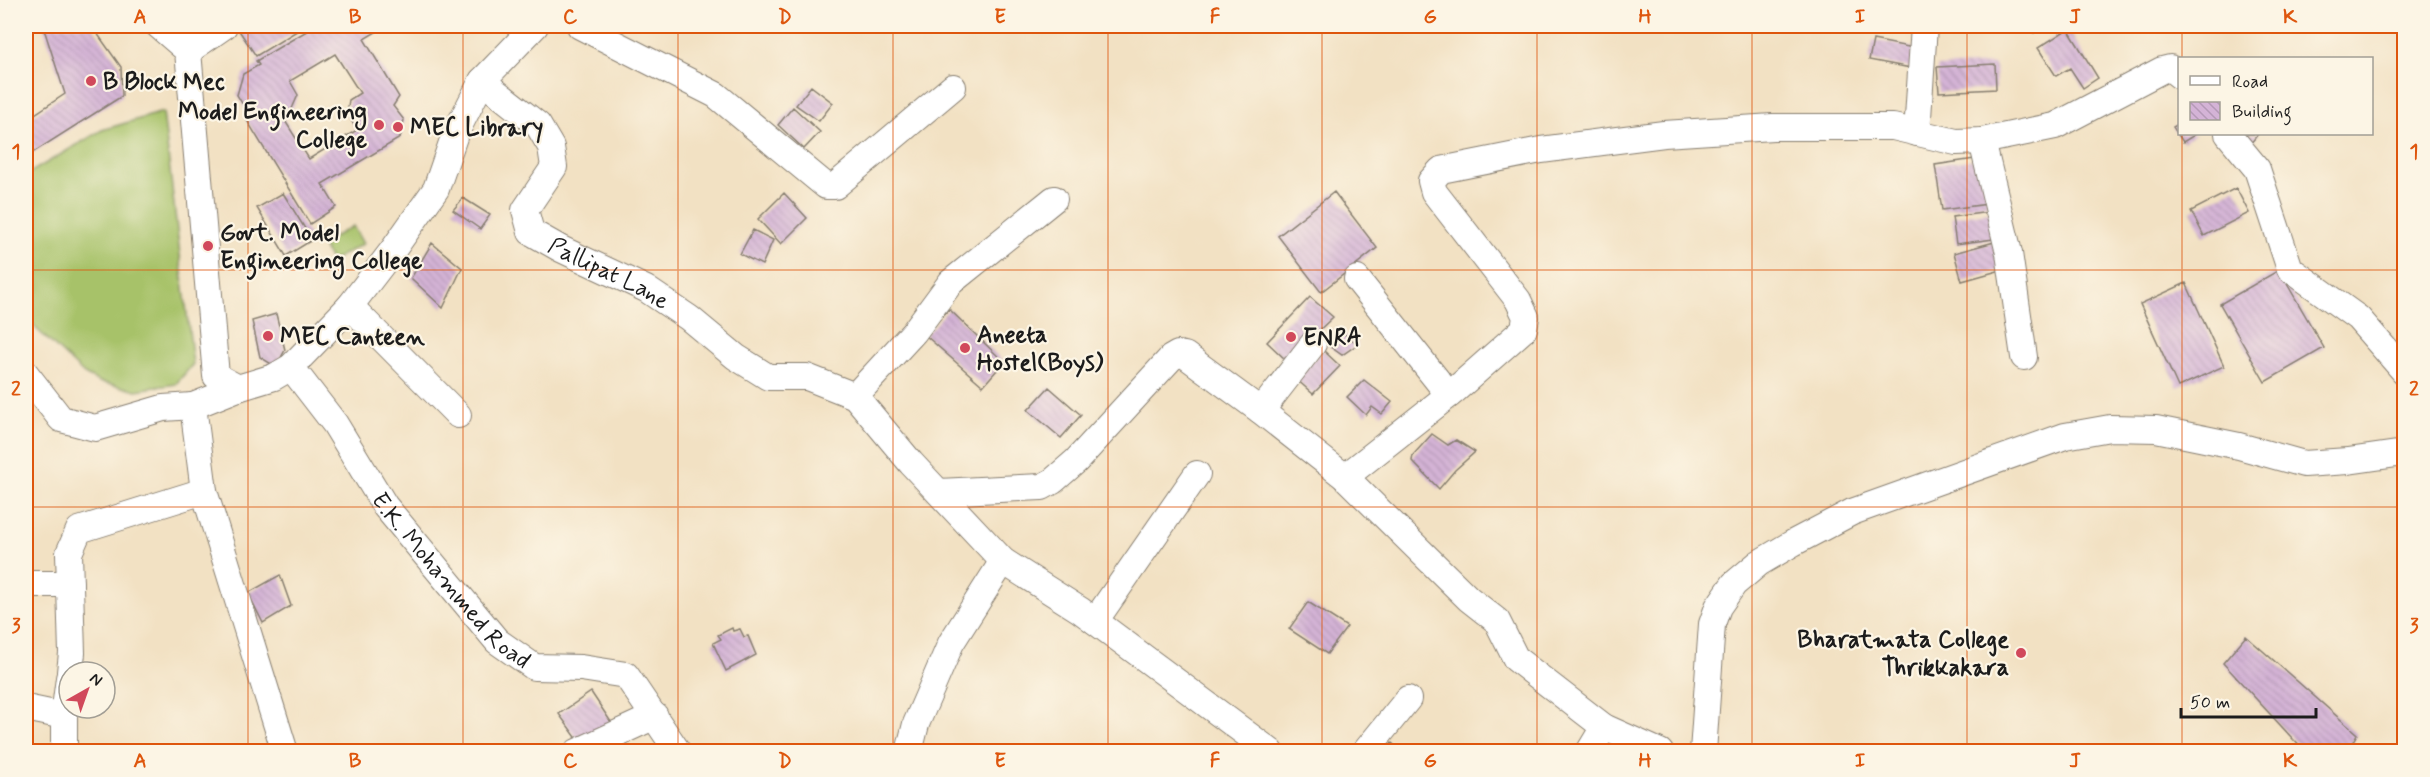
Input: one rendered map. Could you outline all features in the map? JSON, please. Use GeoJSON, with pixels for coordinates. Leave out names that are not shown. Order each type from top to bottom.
{"type":"FeatureCollection","features":[{"type":"Feature","properties":{"kind":"street"},"geometry":{"type":"LineString","coordinates":[[159,26],[188,51],[216,376],[238,388]]}},
{"type":"Feature","properties":{"kind":"street"},"geometry":{"type":"LineString","coordinates":[[188,51],[224,26]]}},
{"type":"Feature","properties":{"kind":"street"},"geometry":{"type":"LineString","coordinates":[[26,374],[61,419],[95,428],[163,408],[194,406],[238,388],[274,377],[291,367],[350,306],[393,250],[436,189],[455,134],[482,81],[535,26]]}},
{"type":"Feature","properties":{"kind":"street"},"geometry":{"type":"LineString","coordinates":[[580,26],[716,95],[826,186],[835,186],[953,87]]}},
{"type":"Feature","properties":{"kind":"street"},"geometry":{"type":"LineString","coordinates":[[1917,133],[1924,26]]}},
{"type":"Feature","properties":{"kind":"street"},"geometry":{"type":"LineString","coordinates":[[1345,477],[1449,395],[1524,329],[1526,317],[1518,300],[1434,192],[1431,181],[1441,170],[1541,150],[1700,131],[1773,127],[1893,127],[1956,142],[1982,141],[2055,126],[2162,70],[2170,69],[2178,75]]}},
{"type":"Feature","properties":{"kind":"street","name":"Pallipat Lane"},"geometry":{"type":"LineString","coordinates":[[482,81],[538,125],[552,147],[554,167],[525,210],[531,232],[561,249],[646,289],[689,318],[736,357],[768,376],[807,377],[855,396]]}},
{"type":"Feature","properties":{"kind":"street"},"geometry":{"type":"LineString","coordinates":[[2229,135],[2257,169],[2290,269],[2358,318],[2404,371]]}},
{"type":"Feature","properties":{"kind":"street"},"geometry":{"type":"LineString","coordinates":[[1982,141],[2010,254],[2024,357]]}},
{"type":"Feature","properties":{"kind":"street"},"geometry":{"type":"LineString","coordinates":[[1054,199],[951,282],[914,332],[855,396],[1003,561],[1095,621],[1271,752]]}},
{"type":"Feature","properties":{"kind":"street"},"geometry":{"type":"LineString","coordinates":[[1357,279],[1449,395]]}},
{"type":"Feature","properties":{"kind":"street"},"geometry":{"type":"LineString","coordinates":[[350,306],[458,416]]}},
{"type":"Feature","properties":{"kind":"street"},"geometry":{"type":"LineString","coordinates":[[1261,411],[1313,344]]}},
{"type":"Feature","properties":{"kind":"street"},"geometry":{"type":"LineString","coordinates":[[939,492],[1042,487],[1053,481],[1076,460],[1171,358],[1178,354],[1185,355],[1345,477],[1469,599],[1497,621],[1516,659],[1604,727],[1660,752]]}},
{"type":"Feature","properties":{"kind":"street","name":"E.K. Mohammed Road"},"geometry":{"type":"LineString","coordinates":[[291,367],[335,424],[385,506],[497,641],[534,667],[581,668],[626,675],[678,752]]}},
{"type":"Feature","properties":{"kind":"street"},"geometry":{"type":"LineString","coordinates":[[194,406],[204,491],[285,752]]}},
{"type":"Feature","properties":{"kind":"street"},"geometry":{"type":"LineString","coordinates":[[1703,752],[1712,624],[1718,607],[1734,584],[1759,563],[1852,512],[2065,436],[2109,428],[2156,429],[2189,435],[2304,464],[2348,461],[2404,453]]}},
{"type":"Feature","properties":{"kind":"street"},"geometry":{"type":"LineString","coordinates":[[1095,621],[1197,474]]}},
{"type":"Feature","properties":{"kind":"street"},"geometry":{"type":"LineString","coordinates":[[71,660],[69,553],[79,530],[204,491]]}},
{"type":"Feature","properties":{"kind":"street"},"geometry":{"type":"LineString","coordinates":[[909,752],[916,724],[951,643],[1003,561]]}},
{"type":"Feature","properties":{"kind":"street"},"geometry":{"type":"LineString","coordinates":[[26,584],[70,584]]}},
{"type":"Feature","properties":{"kind":"street"},"geometry":{"type":"LineString","coordinates":[[1365,752],[1408,699]]}},
{"type":"Feature","properties":{"kind":"street"},"geometry":{"type":"LineString","coordinates":[[26,708],[57,715]]}},
{"type":"Feature","properties":{"kind":"street"},"geometry":{"type":"LineString","coordinates":[[577,752],[655,716]]}},
{"type":"Feature","properties":{"kind":"street"},"geometry":{"type":"LineString","coordinates":[[64,720],[64,752]]}},
{"type":"Feature","properties":{"kind":"street"},"geometry":{"type":"LineString","coordinates":[[1589,752],[1604,727]]}},
{"type":"Feature","properties":{"kind":"green space"},"geometry":{"type":"Polygon","coordinates":[[[163,112],[193,364],[176,384],[136,390],[99,382],[84,374],[26,319],[26,175],[102,130],[163,112]]]}},
{"type":"Feature","properties":{"kind":"green space"},"geometry":{"type":"Polygon","coordinates":[[[353,226],[363,244],[331,261],[321,244],[353,226]]]}},
{"type":"Feature","properties":{"kind":"building","name":"B Block Mec"},"geometry":{"type":"Polygon","coordinates":[[[43,26],[92,26],[121,67],[122,96],[26,157],[26,120],[65,94],[43,26]]]}},
{"type":"Feature","properties":{"kind":"building"},"geometry":{"type":"Polygon","coordinates":[[[236,26],[305,26],[256,56],[236,26]]]}},
{"type":"Feature","properties":{"kind":"building","name":"Model Engineering College"},"geometry":{"type":"Polygon","coordinates":[[[315,26],[386,26],[364,39],[399,97],[393,106],[404,120],[400,138],[322,184],[336,207],[310,224],[245,117],[249,115],[237,95],[243,74],[259,65],[256,61],[315,26]],[[335,54],[290,81],[298,95],[291,111],[282,116],[309,159],[357,130],[347,113],[349,100],[360,93],[335,54]]]}},
{"type":"Feature","properties":{"kind":"building"},"geometry":{"type":"Polygon","coordinates":[[[2028,26],[2042,26],[2034,33],[2028,26]]]}},
{"type":"Feature","properties":{"kind":"building"},"geometry":{"type":"Polygon","coordinates":[[[2068,29],[2098,78],[2083,88],[2070,68],[2056,76],[2038,48],[2068,29]]]}},
{"type":"Feature","properties":{"kind":"building"},"geometry":{"type":"Polygon","coordinates":[[[1873,40],[1914,48],[1911,68],[1869,60],[1873,40]]]}},
{"type":"Feature","properties":{"kind":"building"},"geometry":{"type":"Polygon","coordinates":[[[1995,64],[1996,89],[1939,92],[1937,67],[1995,64]]]}},
{"type":"Feature","properties":{"kind":"building"},"geometry":{"type":"Polygon","coordinates":[[[811,86],[833,103],[819,121],[796,105],[811,86]]]}},
{"type":"Feature","properties":{"kind":"building"},"geometry":{"type":"Polygon","coordinates":[[[793,107],[820,132],[804,149],[778,125],[793,107]]]}},
{"type":"Feature","properties":{"kind":"building"},"geometry":{"type":"Polygon","coordinates":[[[2178,124],[2178,134],[2173,127],[2178,124]]]}},
{"type":"Feature","properties":{"kind":"building"},"geometry":{"type":"Polygon","coordinates":[[[2178,135],[2194,135],[2183,142],[2178,135]]]}},
{"type":"Feature","properties":{"kind":"building"},"geometry":{"type":"Polygon","coordinates":[[[2240,135],[2257,135],[2251,143],[2240,135]]]}},
{"type":"Feature","properties":{"kind":"building"},"geometry":{"type":"Polygon","coordinates":[[[1981,158],[1988,204],[1942,210],[1935,165],[1981,158]]]}},
{"type":"Feature","properties":{"kind":"building"},"geometry":{"type":"Polygon","coordinates":[[[2236,188],[2249,213],[2204,236],[2191,211],[2236,188]]]}},
{"type":"Feature","properties":{"kind":"building"},"geometry":{"type":"Polygon","coordinates":[[[1334,192],[1377,248],[1321,292],[1278,236],[1334,192]]]}},
{"type":"Feature","properties":{"kind":"building"},"geometry":{"type":"Polygon","coordinates":[[[283,193],[312,240],[286,256],[257,208],[283,193]]]}},
{"type":"Feature","properties":{"kind":"building"},"geometry":{"type":"Polygon","coordinates":[[[784,193],[807,218],[781,244],[758,219],[784,193]]]}},
{"type":"Feature","properties":{"kind":"building"},"geometry":{"type":"Polygon","coordinates":[[[463,198],[490,215],[480,229],[453,210],[463,198]]]}},
{"type":"Feature","properties":{"kind":"building"},"geometry":{"type":"Polygon","coordinates":[[[1997,211],[2001,238],[1956,244],[1952,217],[1997,211]]]}},
{"type":"Feature","properties":{"kind":"building"},"geometry":{"type":"Polygon","coordinates":[[[753,230],[773,240],[762,265],[740,254],[753,230]]]}},
{"type":"Feature","properties":{"kind":"building"},"geometry":{"type":"Polygon","coordinates":[[[1998,241],[2005,269],[1962,281],[1954,253],[1998,241]]]}},
{"type":"Feature","properties":{"kind":"building"},"geometry":{"type":"Polygon","coordinates":[[[432,243],[462,268],[443,308],[411,278],[432,243]]]}},
{"type":"Feature","properties":{"kind":"building"},"geometry":{"type":"Polygon","coordinates":[[[2279,270],[2324,348],[2265,382],[2220,304],[2279,270]]]}},
{"type":"Feature","properties":{"kind":"building"},"geometry":{"type":"Polygon","coordinates":[[[2186,283],[2224,366],[2178,387],[2140,304],[2186,283]]]}},
{"type":"Feature","properties":{"kind":"building","name":"ENRA"},"geometry":{"type":"Polygon","coordinates":[[[1310,297],[1333,317],[1287,361],[1267,342],[1310,297]]]}},
{"type":"Feature","properties":{"kind":"building","name":"Aneeta Hostel(Boys)"},"geometry":{"type":"Polygon","coordinates":[[[949,309],[1004,362],[983,386],[925,335],[949,309]]]}},
{"type":"Feature","properties":{"kind":"building","name":"MEC Canteen"},"geometry":{"type":"Polygon","coordinates":[[[276,314],[285,350],[276,367],[260,357],[252,321],[276,314]]]}},
{"type":"Feature","properties":{"kind":"building","name":"ENRA"},"geometry":{"type":"Polygon","coordinates":[[[1336,328],[1358,344],[1342,355],[1325,343],[1336,328]]]}},
{"type":"Feature","properties":{"kind":"building","name":"ENRA"},"geometry":{"type":"Polygon","coordinates":[[[1323,350],[1340,366],[1313,394],[1295,378],[1323,350]]]}},
{"type":"Feature","properties":{"kind":"building"},"geometry":{"type":"Polygon","coordinates":[[[1364,380],[1392,402],[1382,414],[1372,407],[1366,415],[1347,397],[1364,380]]]}},
{"type":"Feature","properties":{"kind":"building"},"geometry":{"type":"Polygon","coordinates":[[[1049,387],[1081,415],[1061,438],[1028,410],[1049,387]]]}},
{"type":"Feature","properties":{"kind":"building"},"geometry":{"type":"Polygon","coordinates":[[[1432,434],[1448,445],[1456,440],[1475,452],[1439,489],[1412,461],[1413,455],[1432,434]]]}},
{"type":"Feature","properties":{"kind":"building"},"geometry":{"type":"Polygon","coordinates":[[[280,575],[291,606],[263,623],[248,593],[280,575]]]}},
{"type":"Feature","properties":{"kind":"building"},"geometry":{"type":"Polygon","coordinates":[[[1308,602],[1347,627],[1327,654],[1289,629],[1308,602]]]}},
{"type":"Feature","properties":{"kind":"building"},"geometry":{"type":"Polygon","coordinates":[[[732,628],[733,631],[740,629],[744,637],[748,636],[756,655],[726,671],[713,643],[721,639],[718,635],[732,628]]]}},
{"type":"Feature","properties":{"kind":"building"},"geometry":{"type":"Polygon","coordinates":[[[2246,636],[2357,734],[2347,752],[2305,752],[2223,663],[2246,636]]]}},
{"type":"Feature","properties":{"kind":"building"},"geometry":{"type":"Polygon","coordinates":[[[591,692],[613,725],[581,744],[559,714],[591,692]]]}},
{"type":"Feature","properties":{"kind":"building"},"geometry":{"type":"Polygon","coordinates":[[[1392,743],[1402,752],[1385,752],[1392,743]]]}},
{"type":"Feature","properties":{"kind":"place","name":"B Block Mec"},"geometry":{"type":"Point","coordinates":[91,81]}},
{"type":"Feature","properties":{"kind":"place","name":"Model Engineering College"},"geometry":{"type":"Point","coordinates":[379,125]}},
{"type":"Feature","properties":{"kind":"place","name":"MEC Library"},"geometry":{"type":"Point","coordinates":[398,127]}},
{"type":"Feature","properties":{"kind":"place","name":"Govt. Model Engineering College"},"geometry":{"type":"Point","coordinates":[208,246]}},
{"type":"Feature","properties":{"kind":"place","name":"MEC Canteen"},"geometry":{"type":"Point","coordinates":[268,336]}},
{"type":"Feature","properties":{"kind":"place","name":"ENRA"},"geometry":{"type":"Point","coordinates":[1291,337]}},
{"type":"Feature","properties":{"kind":"place","name":"Aneeta Hostel(Boys)"},"geometry":{"type":"Point","coordinates":[965,348]}},
{"type":"Feature","properties":{"kind":"place","name":"Bharatmata College Thrikkakara"},"geometry":{"type":"Point","coordinates":[2021,653]}}]}
